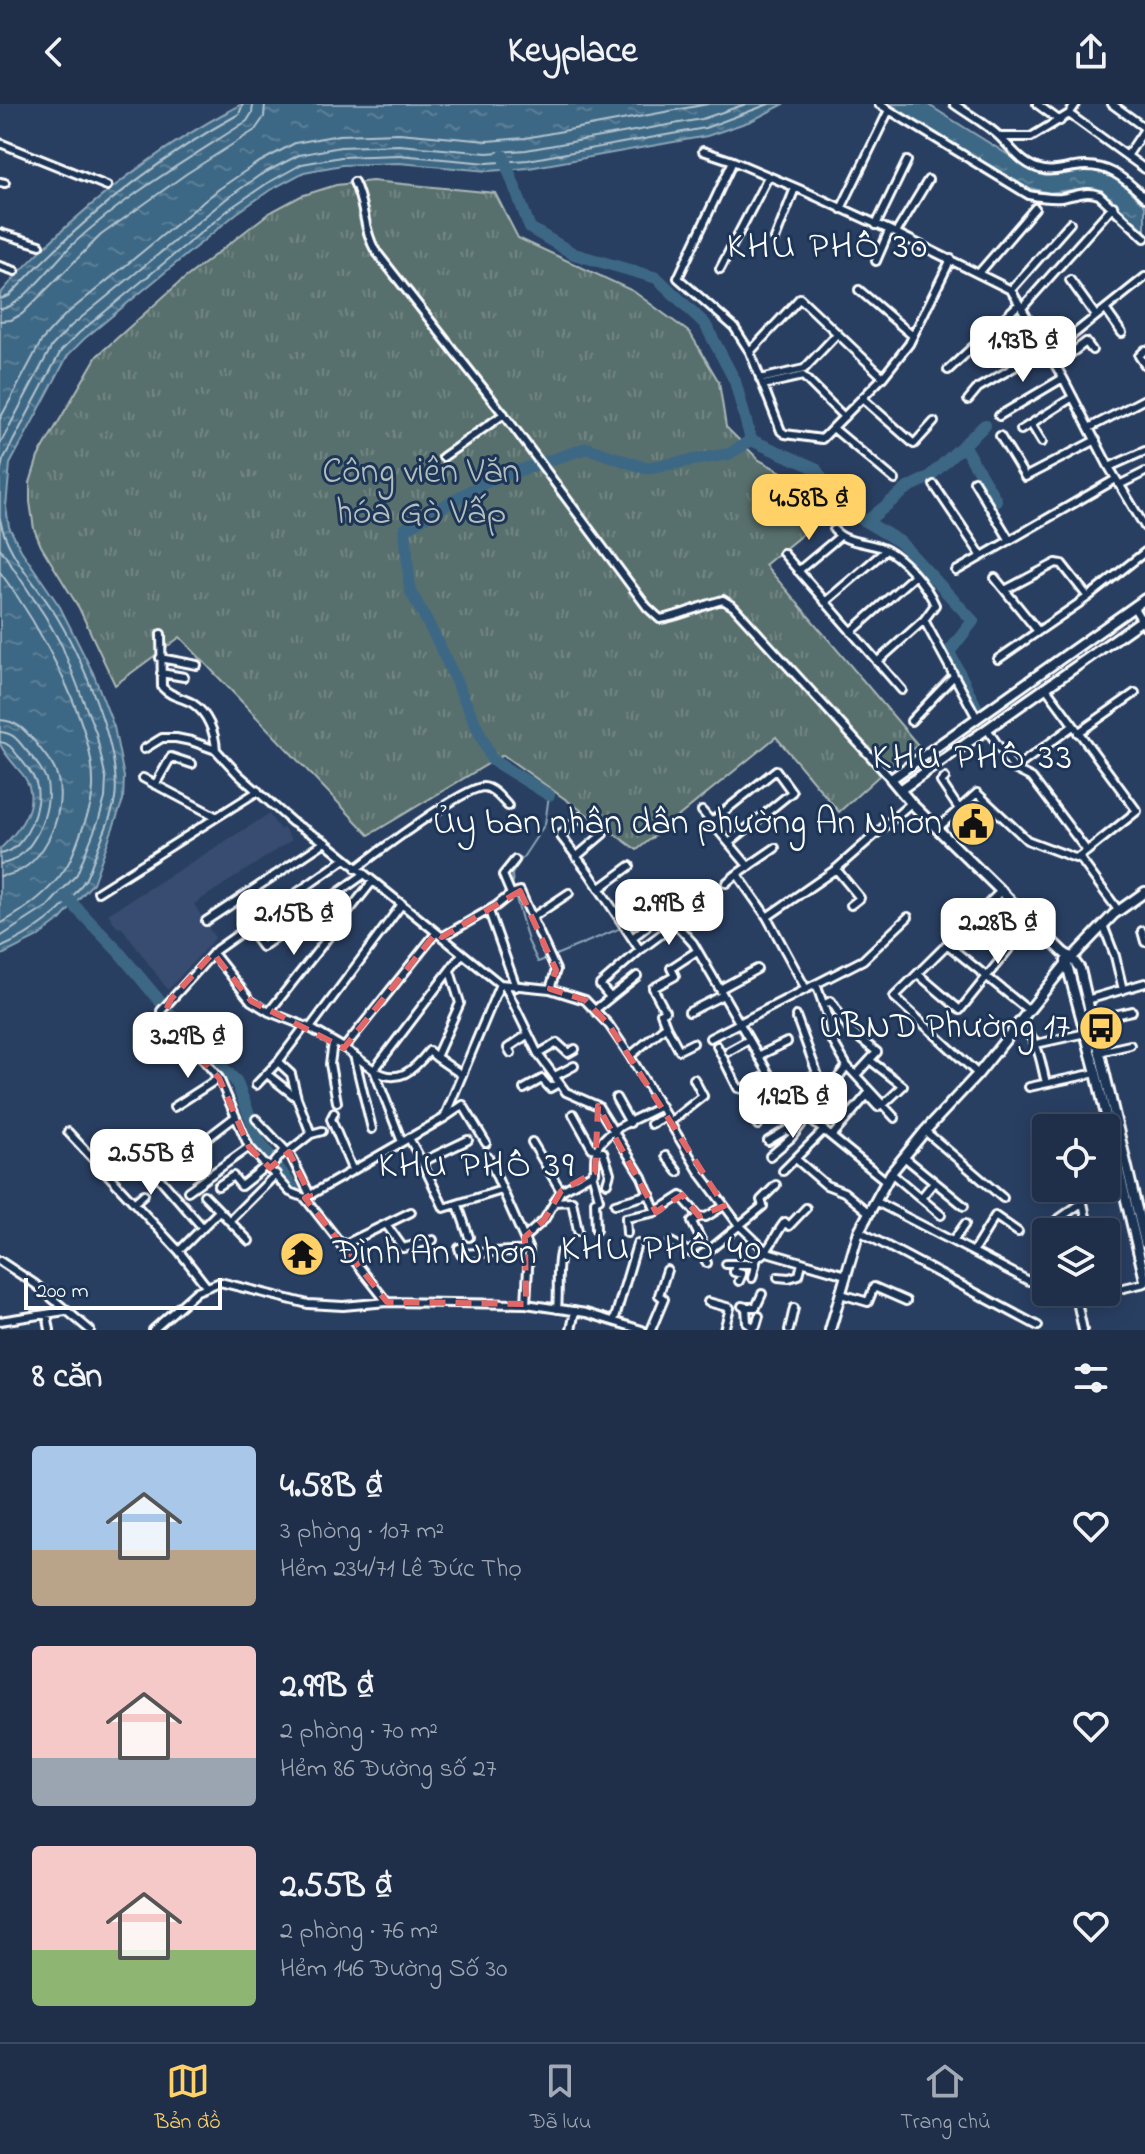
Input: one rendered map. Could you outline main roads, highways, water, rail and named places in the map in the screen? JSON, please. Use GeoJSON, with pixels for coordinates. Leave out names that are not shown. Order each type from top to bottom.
{"type":"FeatureCollection","features":[{"type":"Feature","properties":{"kind":"water"},"geometry":{"type":"Polygon","coordinates":[[[242,104],[784,104],[751,121],[707,136],[529,168],[488,171],[399,163],[342,165],[304,172],[237,213],[68,355],[10,464],[6,507],[9,527],[21,550],[60,607],[93,673],[114,727],[124,777],[123,800],[93,883],[60,920],[36,938],[0,956],[0,849],[21,825],[30,806],[31,795],[23,775],[0,744],[0,294],[52,239],[112,188],[176,142],[242,104]]]}},
{"type":"Feature","properties":{"kind":"water"},"geometry":{"type":"Polygon","coordinates":[[[889,104],[927,104],[1034,171],[1058,175],[1090,170],[1109,174],[1145,206],[1145,232],[1101,191],[1086,188],[1049,193],[1022,186],[889,104]]]}},
{"type":"Feature","properties":{"kind":"waterway"},"geometry":{"type":"LineString","coordinates":[[503,156],[530,228],[574,254],[657,278],[705,324],[735,381],[751,440],[729,454],[645,468],[587,448],[487,481],[405,529],[410,590],[439,644],[492,760],[549,795]]}},
{"type":"Feature","properties":{"kind":"waterway"},"geometry":{"type":"LineString","coordinates":[[866,522],[909,487],[928,478],[985,425]]}},
{"type":"Feature","properties":{"kind":"waterway"},"geometry":{"type":"LineString","coordinates":[[751,440],[815,468],[840,506],[900,542],[973,621],[949,652],[976,707]]}},
{"type":"Feature","properties":{"kind":"waterway"},"geometry":{"type":"LineString","coordinates":[[963,445],[996,500]]}},
{"type":"Feature","properties":{"kind":"waterway"},"geometry":{"type":"LineString","coordinates":[[513,889],[512,874],[545,824],[549,795]]}},
{"type":"Feature","properties":{"kind":"waterway"},"geometry":{"type":"LineString","coordinates":[[515,895],[528,941],[538,962],[548,958]]}},
{"type":"Feature","properties":{"kind":"waterway"},"geometry":{"type":"LineString","coordinates":[[65,896],[118,951],[173,1017],[236,1081],[260,1142],[294,1190]]}},
{"type":"Feature","properties":{"kind":"waterway"},"geometry":{"type":"LineString","coordinates":[[553,956],[621,928]]}},
{"type":"Feature","properties":{"kind":"place","name":"Ủy ban nhân dân phường An Nhơn"},"geometry":{"type":"Point","coordinates":[973,824]}},
{"type":"Feature","properties":{"kind":"place","name":"UBND Phường 17"},"geometry":{"type":"Point","coordinates":[1101,1028]}},
{"type":"Feature","properties":{"kind":"place","name":"Đình An Nhơn"},"geometry":{"type":"Point","coordinates":[302,1254]}},
{"type":"Feature","properties":{"kind":"district","name":"KHU PHỐ 30"},"geometry":{"type":"Point","coordinates":[828,248]}},
{"type":"Feature","properties":{"kind":"district","name":"KHU PHỐ 33"},"geometry":{"type":"Point","coordinates":[973,759]}},
{"type":"Feature","properties":{"kind":"district","name":"KHU PHỐ 39"},"geometry":{"type":"Point","coordinates":[477,1167]}},
{"type":"Feature","properties":{"kind":"district","name":"KHU PHỐ 40"},"geometry":{"type":"Point","coordinates":[662,1250]}},
{"type":"Feature","properties":{"kind":"park label","name":"Công viên Văn hóa Gò Vấp"},"geometry":{"type":"Point","coordinates":[421,494]}}]}
